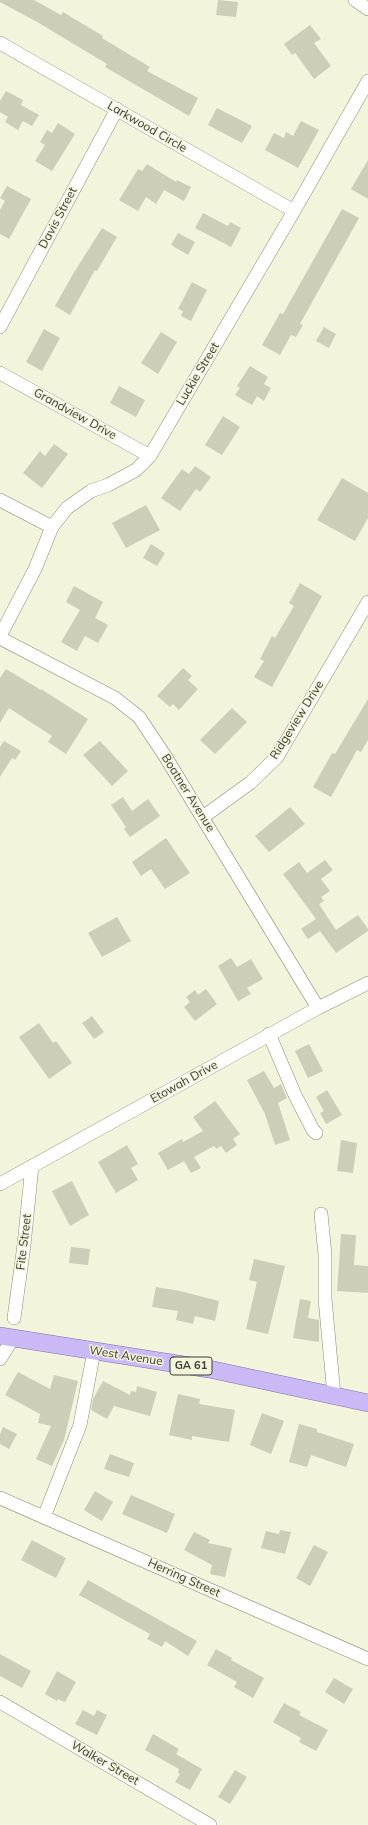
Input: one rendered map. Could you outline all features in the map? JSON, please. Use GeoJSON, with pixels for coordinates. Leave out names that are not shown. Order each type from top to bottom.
{"type":"FeatureCollection","features":[{"type":"Feature","properties":{"kind":"main road","name":"West Avenue"},"geometry":{"type":"LineString","coordinates":[[6,1337],[209,1369],[368,1403]]}},
{"type":"Feature","properties":{"kind":"street"},"geometry":{"type":"LineString","coordinates":[[355,0],[368,8]]}},
{"type":"Feature","properties":{"kind":"street","name":"Larkwood Circle"},"geometry":{"type":"LineString","coordinates":[[0,43],[294,211]]}},
{"type":"Feature","properties":{"kind":"street","name":"Luckie Street"},"geometry":{"type":"LineString","coordinates":[[0,637],[35,569],[52,527],[67,508],[91,491],[108,485],[136,470],[150,456],[294,211],[368,81]]}},
{"type":"Feature","properties":{"kind":"street","name":"Davis Street"},"geometry":{"type":"LineString","coordinates":[[0,327],[117,109]]}},
{"type":"Feature","properties":{"kind":"street","name":"Grandview Drive"},"geometry":{"type":"LineString","coordinates":[[0,373],[150,456]]}},
{"type":"Feature","properties":{"kind":"street"},"geometry":{"type":"LineString","coordinates":[[0,500],[52,527]]}},
{"type":"Feature","properties":{"kind":"street","name":"Ridgeview Drive"},"geometry":{"type":"LineString","coordinates":[[203,817],[234,796],[258,777],[277,757],[368,602]]}},
{"type":"Feature","properties":{"kind":"street","name":"Boatner Avenue"},"geometry":{"type":"LineString","coordinates":[[0,637],[72,674],[131,709],[146,725],[318,1008]]}},
{"type":"Feature","properties":{"kind":"street","name":"Etowah Drive"},"geometry":{"type":"LineString","coordinates":[[0,1184],[269,1034],[368,983]]}},
{"type":"Feature","properties":{"kind":"street"},"geometry":{"type":"LineString","coordinates":[[269,1034],[295,1095],[312,1130],[316,1133]]}},
{"type":"Feature","properties":{"kind":"street","name":"Fite Street"},"geometry":{"type":"LineString","coordinates":[[14,1318],[24,1245],[32,1166]]}},
{"type":"Feature","properties":{"kind":"street"},"geometry":{"type":"LineString","coordinates":[[321,1214],[325,1255],[325,1299],[334,1395]]}},
{"type":"Feature","properties":{"kind":"street"},"geometry":{"type":"LineString","coordinates":[[0,1359],[6,1337]]}},
{"type":"Feature","properties":{"kind":"street"},"geometry":{"type":"LineString","coordinates":[[44,1517],[80,1425],[94,1351]]}},
{"type":"Feature","properties":{"kind":"street","name":"Herring Street"},"geometry":{"type":"LineString","coordinates":[[0,1498],[368,1659]]}},
{"type":"Feature","properties":{"kind":"street","name":"Walker Street"},"geometry":{"type":"LineString","coordinates":[[0,1702],[210,1825]]}},
{"type":"Feature","properties":{"kind":"building"},"geometry":{"type":"Polygon","coordinates":[[[0,0],[34,0],[61,15],[63,12],[103,36],[102,38],[150,67],[147,71],[198,98],[189,116],[105,67],[107,64],[39,23],[0,2],[0,0]]]}},
{"type":"Feature","properties":{"kind":"building"},"geometry":{"type":"Polygon","coordinates":[[[218,0],[238,2],[236,17],[216,15],[218,0]]]}},
{"type":"Feature","properties":{"kind":"building"},"geometry":{"type":"Polygon","coordinates":[[[310,25],[321,39],[314,43],[331,66],[314,79],[295,53],[292,55],[284,44],[310,25]]]}},
{"type":"Feature","properties":{"kind":"building"},"geometry":{"type":"Polygon","coordinates":[[[6,91],[23,100],[21,105],[39,115],[32,126],[23,121],[18,130],[5,122],[8,117],[0,112],[0,101],[6,91]]]}},
{"type":"Feature","properties":{"kind":"building"},"geometry":{"type":"Polygon","coordinates":[[[217,108],[252,126],[242,143],[208,125],[217,108]]]}},
{"type":"Feature","properties":{"kind":"building"},"geometry":{"type":"Polygon","coordinates":[[[301,121],[319,130],[298,168],[265,150],[274,133],[284,138],[286,132],[293,136],[301,121]]]}},
{"type":"Feature","properties":{"kind":"building"},"geometry":{"type":"Polygon","coordinates":[[[58,123],[75,134],[52,171],[35,161],[45,145],[40,142],[47,130],[52,133],[58,123]]]}},
{"type":"Feature","properties":{"kind":"building"},"geometry":{"type":"Polygon","coordinates":[[[368,160],[368,199],[351,189],[368,160]]]}},
{"type":"Feature","properties":{"kind":"building"},"geometry":{"type":"Polygon","coordinates":[[[147,164],[176,182],[177,180],[191,187],[184,201],[164,190],[156,204],[146,197],[138,211],[119,200],[138,169],[142,171],[147,164]]]}},
{"type":"Feature","properties":{"kind":"building"},"geometry":{"type":"Polygon","coordinates":[[[7,186],[31,199],[9,239],[0,234],[0,210],[5,201],[0,198],[7,186]]]}},
{"type":"Feature","properties":{"kind":"building"},"geometry":{"type":"Polygon","coordinates":[[[342,209],[359,218],[300,324],[303,325],[296,337],[291,335],[280,355],[262,345],[280,313],[283,314],[342,209]]]}},
{"type":"Feature","properties":{"kind":"building"},"geometry":{"type":"Polygon","coordinates":[[[203,213],[228,226],[230,222],[241,228],[231,247],[195,228],[203,213]]]}},
{"type":"Feature","properties":{"kind":"building"},"geometry":{"type":"Polygon","coordinates":[[[102,228],[117,237],[97,271],[95,270],[70,315],[55,306],[102,228]]]}},
{"type":"Feature","properties":{"kind":"building"},"geometry":{"type":"Polygon","coordinates":[[[178,233],[195,242],[188,255],[171,245],[178,233]]]}},
{"type":"Feature","properties":{"kind":"building"},"geometry":{"type":"Polygon","coordinates":[[[192,282],[207,290],[191,321],[181,316],[183,311],[178,309],[192,282]]]}},
{"type":"Feature","properties":{"kind":"building"},"geometry":{"type":"Polygon","coordinates":[[[324,327],[336,334],[329,348],[316,341],[324,327]]]}},
{"type":"Feature","properties":{"kind":"building"},"geometry":{"type":"Polygon","coordinates":[[[44,329],[60,338],[42,371],[26,362],[44,329]]]}},
{"type":"Feature","properties":{"kind":"building"},"geometry":{"type":"Polygon","coordinates":[[[161,332],[177,342],[158,374],[141,363],[161,332]]]}},
{"type":"Feature","properties":{"kind":"building"},"geometry":{"type":"Polygon","coordinates":[[[250,366],[268,377],[264,384],[271,388],[264,401],[257,396],[252,405],[235,395],[240,388],[237,386],[250,366]]]}},
{"type":"Feature","properties":{"kind":"building"},"geometry":{"type":"Polygon","coordinates":[[[119,386],[145,400],[136,417],[110,403],[119,386]]]}},
{"type":"Feature","properties":{"kind":"building"},"geometry":{"type":"Polygon","coordinates":[[[223,416],[240,427],[222,455],[205,445],[223,416]]]}},
{"type":"Feature","properties":{"kind":"building"},"geometry":{"type":"Polygon","coordinates":[[[54,444],[68,454],[42,488],[23,473],[40,451],[45,456],[54,444]]]}},
{"type":"Feature","properties":{"kind":"building"},"geometry":{"type":"Polygon","coordinates":[[[195,466],[211,477],[200,492],[196,489],[180,511],[161,498],[182,469],[189,474],[195,466]]]}},
{"type":"Feature","properties":{"kind":"building"},"geometry":{"type":"Polygon","coordinates":[[[342,478],[368,493],[368,518],[355,541],[317,520],[342,478]]]}},
{"type":"Feature","properties":{"kind":"building"},"geometry":{"type":"Polygon","coordinates":[[[146,505],[160,530],[126,548],[112,523],[146,505]]]}},
{"type":"Feature","properties":{"kind":"building"},"geometry":{"type":"Polygon","coordinates":[[[151,544],[165,553],[157,566],[143,558],[151,544]]]}},
{"type":"Feature","properties":{"kind":"building"},"geometry":{"type":"Polygon","coordinates":[[[300,583],[322,596],[272,687],[254,677],[264,661],[260,659],[272,636],[275,638],[294,606],[289,603],[300,583]]]}},
{"type":"Feature","properties":{"kind":"building"},"geometry":{"type":"Polygon","coordinates":[[[74,586],[103,602],[95,618],[108,625],[98,643],[85,636],[77,651],[61,642],[80,610],[66,602],[74,586]]]}},
{"type":"Feature","properties":{"kind":"building"},"geometry":{"type":"Polygon","coordinates":[[[183,668],[192,676],[188,680],[198,689],[179,710],[173,704],[170,707],[157,696],[183,668]]]}},
{"type":"Feature","properties":{"kind":"building"},"geometry":{"type":"Polygon","coordinates":[[[6,669],[88,719],[66,754],[48,742],[52,736],[9,708],[0,723],[0,678],[6,669]]]}},
{"type":"Feature","properties":{"kind":"building"},"geometry":{"type":"Polygon","coordinates":[[[368,699],[368,740],[361,752],[357,750],[331,797],[313,787],[332,753],[335,754],[368,699]]]}},
{"type":"Feature","properties":{"kind":"building"},"geometry":{"type":"Polygon","coordinates":[[[232,708],[247,722],[215,754],[200,740],[232,708]]]}},
{"type":"Feature","properties":{"kind":"building"},"geometry":{"type":"Polygon","coordinates":[[[4,741],[21,751],[15,760],[12,758],[0,777],[0,747],[4,741]]]}},
{"type":"Feature","properties":{"kind":"building"},"geometry":{"type":"Polygon","coordinates":[[[100,741],[128,771],[112,786],[83,755],[100,741]]]}},
{"type":"Feature","properties":{"kind":"building"},"geometry":{"type":"Polygon","coordinates":[[[123,797],[132,811],[148,799],[160,816],[130,837],[124,829],[126,827],[111,805],[123,797]]]}},
{"type":"Feature","properties":{"kind":"building"},"geometry":{"type":"Polygon","coordinates":[[[290,807],[305,824],[269,852],[255,836],[290,807]]]}},
{"type":"Feature","properties":{"kind":"building"},"geometry":{"type":"Polygon","coordinates":[[[166,838],[190,873],[165,889],[151,869],[141,876],[132,862],[166,838]]]}},
{"type":"Feature","properties":{"kind":"building"},"geometry":{"type":"Polygon","coordinates":[[[325,860],[333,870],[321,879],[330,891],[321,897],[324,901],[319,904],[336,930],[358,915],[368,929],[368,931],[336,953],[320,931],[308,939],[301,929],[316,919],[283,874],[299,862],[307,873],[325,860]]]}},
{"type":"Feature","properties":{"kind":"building"},"geometry":{"type":"Polygon","coordinates":[[[117,917],[131,941],[102,957],[88,933],[117,917]]]}},
{"type":"Feature","properties":{"kind":"building"},"geometry":{"type":"Polygon","coordinates":[[[231,958],[237,967],[251,959],[263,979],[247,988],[251,994],[238,1001],[218,966],[231,958]]]}},
{"type":"Feature","properties":{"kind":"building"},"geometry":{"type":"Polygon","coordinates":[[[206,989],[217,1004],[195,1021],[184,1007],[190,1002],[186,997],[195,990],[198,995],[206,989]]]}},
{"type":"Feature","properties":{"kind":"building"},"geometry":{"type":"Polygon","coordinates":[[[92,1016],[104,1032],[94,1039],[82,1023],[92,1016]]]}},
{"type":"Feature","properties":{"kind":"building"},"geometry":{"type":"Polygon","coordinates":[[[39,1023],[53,1043],[56,1041],[72,1063],[49,1079],[19,1037],[39,1023]]]}},
{"type":"Feature","properties":{"kind":"building"},"geometry":{"type":"Polygon","coordinates":[[[309,1044],[323,1071],[308,1078],[295,1051],[309,1044]]]}},
{"type":"Feature","properties":{"kind":"building"},"geometry":{"type":"Polygon","coordinates":[[[264,1071],[274,1088],[281,1084],[287,1098],[278,1103],[290,1140],[275,1145],[265,1114],[247,1080],[264,1071]]]}},
{"type":"Feature","properties":{"kind":"building"},"geometry":{"type":"Polygon","coordinates":[[[327,1090],[342,1115],[326,1124],[320,1113],[324,1111],[316,1097],[327,1090]]]}},
{"type":"Feature","properties":{"kind":"building"},"geometry":{"type":"Polygon","coordinates":[[[215,1101],[240,1134],[233,1139],[237,1145],[226,1153],[221,1146],[216,1149],[214,1146],[194,1157],[201,1168],[191,1173],[184,1161],[168,1170],[158,1153],[182,1139],[183,1142],[203,1131],[193,1117],[215,1101]]]}},
{"type":"Feature","properties":{"kind":"building"},"geometry":{"type":"Polygon","coordinates":[[[341,1140],[357,1143],[353,1173],[337,1171],[341,1140]]]}},
{"type":"Feature","properties":{"kind":"building"},"geometry":{"type":"Polygon","coordinates":[[[127,1145],[138,1164],[131,1168],[138,1180],[116,1193],[98,1162],[127,1145]]]}},
{"type":"Feature","properties":{"kind":"building"},"geometry":{"type":"Polygon","coordinates":[[[72,1181],[89,1215],[70,1226],[52,1191],[72,1181]]]}},
{"type":"Feature","properties":{"kind":"building"},"geometry":{"type":"Polygon","coordinates":[[[341,1234],[356,1235],[354,1265],[368,1266],[368,1293],[337,1291],[341,1234]]]}},
{"type":"Feature","properties":{"kind":"building"},"geometry":{"type":"Polygon","coordinates":[[[71,1247],[90,1249],[88,1265],[69,1263],[71,1247]]]}},
{"type":"Feature","properties":{"kind":"building"},"geometry":{"type":"Polygon","coordinates":[[[254,1259],[285,1266],[268,1334],[246,1329],[257,1282],[249,1280],[254,1259]]]}},
{"type":"Feature","properties":{"kind":"building"},"geometry":{"type":"Polygon","coordinates":[[[156,1287],[180,1291],[219,1301],[215,1321],[195,1316],[193,1324],[176,1320],[178,1311],[152,1307],[156,1287]]]}},
{"type":"Feature","properties":{"kind":"building"},"geometry":{"type":"Polygon","coordinates":[[[300,1299],[311,1301],[308,1318],[319,1320],[319,1342],[293,1338],[300,1299]]]}},
{"type":"Feature","properties":{"kind":"building"},"geometry":{"type":"Polygon","coordinates":[[[18,1372],[50,1389],[54,1375],[78,1381],[64,1440],[52,1466],[36,1459],[51,1426],[38,1423],[40,1414],[5,1395],[18,1372]]]}},
{"type":"Feature","properties":{"kind":"building"},"geometry":{"type":"Polygon","coordinates":[[[103,1381],[130,1395],[131,1391],[136,1392],[137,1386],[157,1392],[150,1416],[114,1406],[107,1419],[91,1410],[93,1399],[103,1381]]]}},
{"type":"Feature","properties":{"kind":"building"},"geometry":{"type":"Polygon","coordinates":[[[178,1394],[200,1399],[199,1404],[235,1410],[229,1442],[192,1436],[192,1440],[169,1435],[178,1394]]]}},
{"type":"Feature","properties":{"kind":"building"},"geometry":{"type":"Polygon","coordinates":[[[262,1413],[284,1421],[271,1454],[250,1445],[262,1413]]]}},
{"type":"Feature","properties":{"kind":"building"},"geometry":{"type":"Polygon","coordinates":[[[299,1424],[317,1429],[317,1432],[354,1444],[346,1467],[311,1455],[307,1467],[289,1462],[299,1424]]]}},
{"type":"Feature","properties":{"kind":"building"},"geometry":{"type":"Polygon","coordinates":[[[3,1427],[17,1434],[9,1449],[0,1444],[0,1434],[3,1427]]]}},
{"type":"Feature","properties":{"kind":"building"},"geometry":{"type":"Polygon","coordinates":[[[110,1454],[134,1463],[129,1477],[104,1469],[110,1454]]]}},
{"type":"Feature","properties":{"kind":"building"},"geometry":{"type":"Polygon","coordinates":[[[95,1491],[113,1502],[102,1521],[84,1510],[95,1491]]]}},
{"type":"Feature","properties":{"kind":"building"},"geometry":{"type":"Polygon","coordinates":[[[131,1495],[175,1514],[167,1533],[122,1514],[131,1495]]]}},
{"type":"Feature","properties":{"kind":"building"},"geometry":{"type":"Polygon","coordinates":[[[280,1530],[291,1532],[285,1554],[261,1548],[266,1531],[279,1534],[280,1530]]]}},
{"type":"Feature","properties":{"kind":"building"},"geometry":{"type":"Polygon","coordinates":[[[194,1532],[210,1540],[208,1543],[232,1548],[225,1577],[210,1574],[212,1565],[184,1550],[194,1532]]]}},
{"type":"Feature","properties":{"kind":"building"},"geometry":{"type":"Polygon","coordinates":[[[32,1540],[66,1558],[56,1578],[21,1560],[32,1540]]]}},
{"type":"Feature","properties":{"kind":"building"},"geometry":{"type":"Polygon","coordinates":[[[314,1545],[328,1552],[310,1586],[296,1578],[314,1545]]]}},
{"type":"Feature","properties":{"kind":"building"},"geometry":{"type":"Polygon","coordinates":[[[88,1580],[197,1641],[188,1656],[165,1641],[162,1647],[147,1639],[150,1634],[79,1595],[88,1580]]]}},
{"type":"Feature","properties":{"kind":"building"},"geometry":{"type":"Polygon","coordinates":[[[216,1649],[232,1658],[231,1660],[264,1678],[253,1698],[234,1687],[237,1682],[207,1665],[216,1649]]]}},
{"type":"Feature","properties":{"kind":"building"},"geometry":{"type":"Polygon","coordinates":[[[0,1654],[31,1671],[22,1688],[0,1676],[0,1654]]]}},
{"type":"Feature","properties":{"kind":"building"},"geometry":{"type":"Polygon","coordinates":[[[57,1671],[76,1682],[65,1702],[58,1699],[57,1701],[45,1694],[57,1671]]]}},
{"type":"Feature","properties":{"kind":"building"},"geometry":{"type":"Polygon","coordinates":[[[334,1678],[353,1689],[344,1704],[325,1692],[334,1678]]]}},
{"type":"Feature","properties":{"kind":"building"},"geometry":{"type":"Polygon","coordinates":[[[284,1703],[301,1712],[299,1715],[328,1730],[316,1751],[299,1742],[301,1738],[273,1722],[284,1703]]]}},
{"type":"Feature","properties":{"kind":"building"},"geometry":{"type":"Polygon","coordinates":[[[83,1710],[94,1716],[97,1710],[107,1715],[97,1735],[75,1724],[83,1710]]]}},
{"type":"Feature","properties":{"kind":"building"},"geometry":{"type":"Polygon","coordinates":[[[153,1734],[179,1749],[176,1754],[202,1769],[190,1790],[175,1782],[180,1774],[178,1773],[179,1769],[145,1750],[153,1734]]]}},
{"type":"Feature","properties":{"kind":"building"},"geometry":{"type":"Polygon","coordinates":[[[235,1770],[247,1777],[230,1804],[218,1797],[235,1770]]]}}]}
